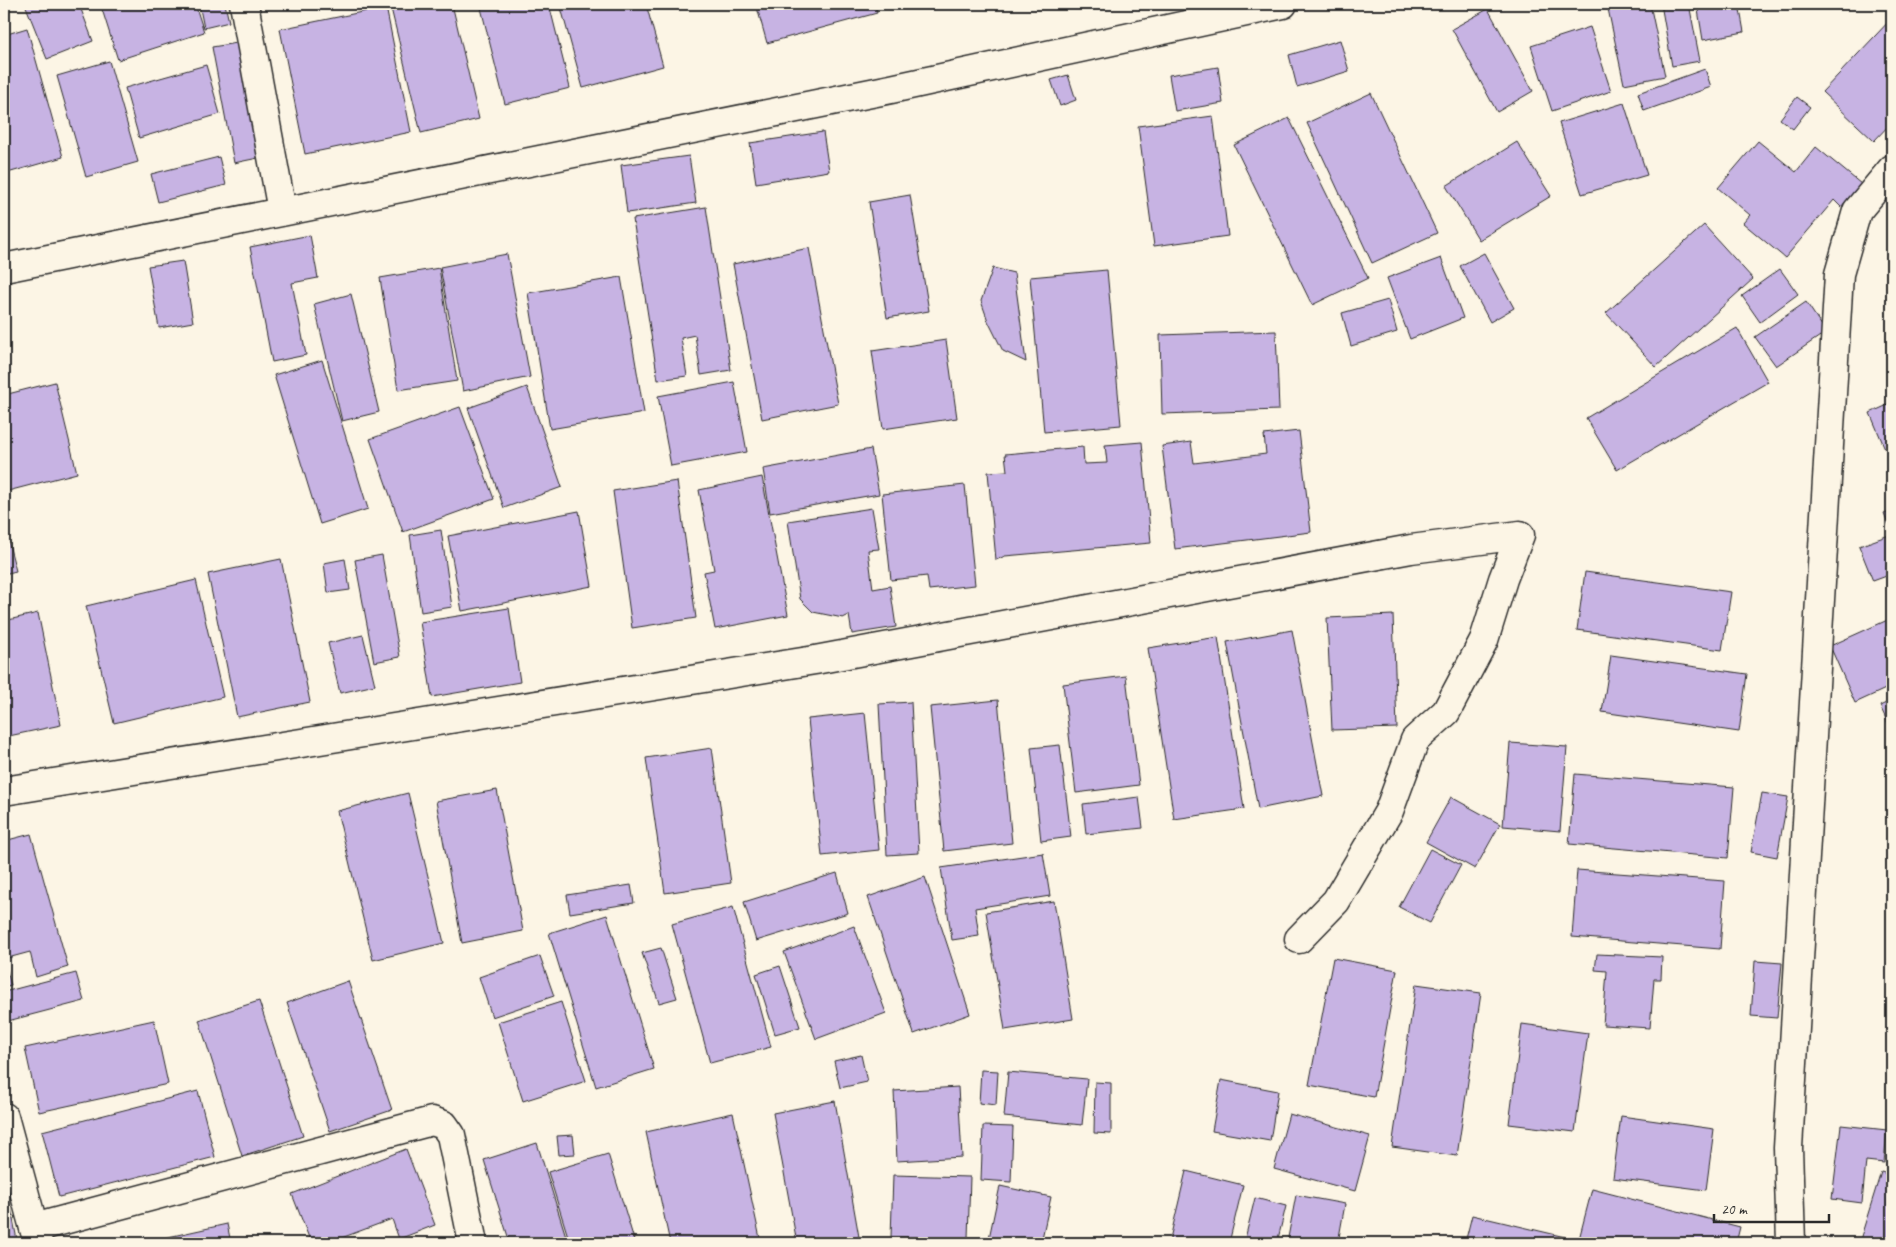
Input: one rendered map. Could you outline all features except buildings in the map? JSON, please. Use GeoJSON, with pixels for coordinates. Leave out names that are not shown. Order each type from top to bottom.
{"type":"FeatureCollection","features":[{"type":"Feature","properties":{"kind":"street"},"geometry":{"type":"LineString","coordinates":[[244,4],[282,211]]}},
{"type":"Feature","properties":{"kind":"street"},"geometry":{"type":"LineString","coordinates":[[4,268],[881,90],[1283,4]]}},
{"type":"Feature","properties":{"kind":"street"},"geometry":{"type":"LineString","coordinates":[[1791,1243],[1788,1148],[1839,274],[1857,210],[1892,169]]}},
{"type":"Feature","properties":{"kind":"street"},"geometry":{"type":"LineString","coordinates":[[4,791],[815,660],[1401,551],[1520,535],[1503,579],[1484,640],[1446,712],[1415,740],[1389,811],[1336,902],[1299,939]]}},
{"type":"Feature","properties":{"kind":"street"},"geometry":{"type":"LineString","coordinates":[[4,1117],[36,1236],[432,1121],[444,1125],[452,1135],[473,1243]]}}]}
